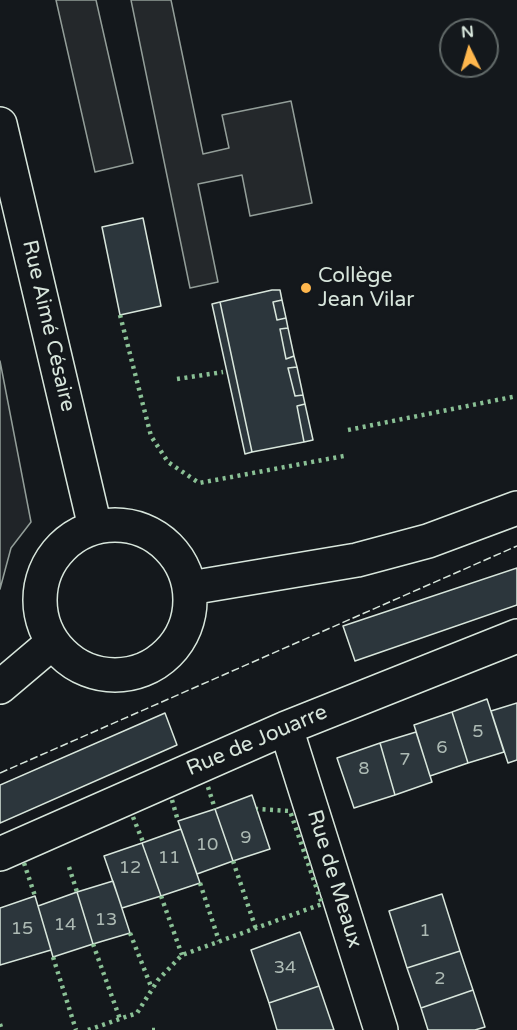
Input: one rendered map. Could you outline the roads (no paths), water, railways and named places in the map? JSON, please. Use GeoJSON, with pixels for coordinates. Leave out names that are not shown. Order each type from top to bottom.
{"type":"FeatureCollection","features":[{"type":"Feature","properties":{"kind":"street","name":"Rue Aimé Césaire"},"geometry":{"type":"LineString","coordinates":[[0,124],[95,527]]}},
{"type":"Feature","properties":{"kind":"street"},"geometry":{"type":"LineString","coordinates":[[190,588],[357,560],[428,541],[517,507]]}},
{"type":"Feature","properties":{"kind":"street"},"geometry":{"type":"LineString","coordinates":[[120,525],[145,531],[166,544],[182,564],[190,588],[190,614],[182,638],[165,658],[144,671],[118,676],[93,673],[70,662],[52,643],[42,622],[39,598],[44,574],[56,554],[73,537],[95,527],[120,525]]}},
{"type":"Feature","properties":{"kind":"street","name":"Rue de Jouarre"},"geometry":{"type":"LineString","coordinates":[[0,855],[286,728],[517,636]]}},
{"type":"Feature","properties":{"kind":"street"},"geometry":{"type":"LineString","coordinates":[[0,687],[52,643]]}},
{"type":"Feature","properties":{"kind":"street","name":"Rue de Meaux"},"geometry":{"type":"LineString","coordinates":[[286,728],[381,1030]]}},
{"type":"Feature","properties":{"kind":"place","name":"Collège Jean Vilar"},"geometry":{"type":"Point","coordinates":[306,288]}}]}
